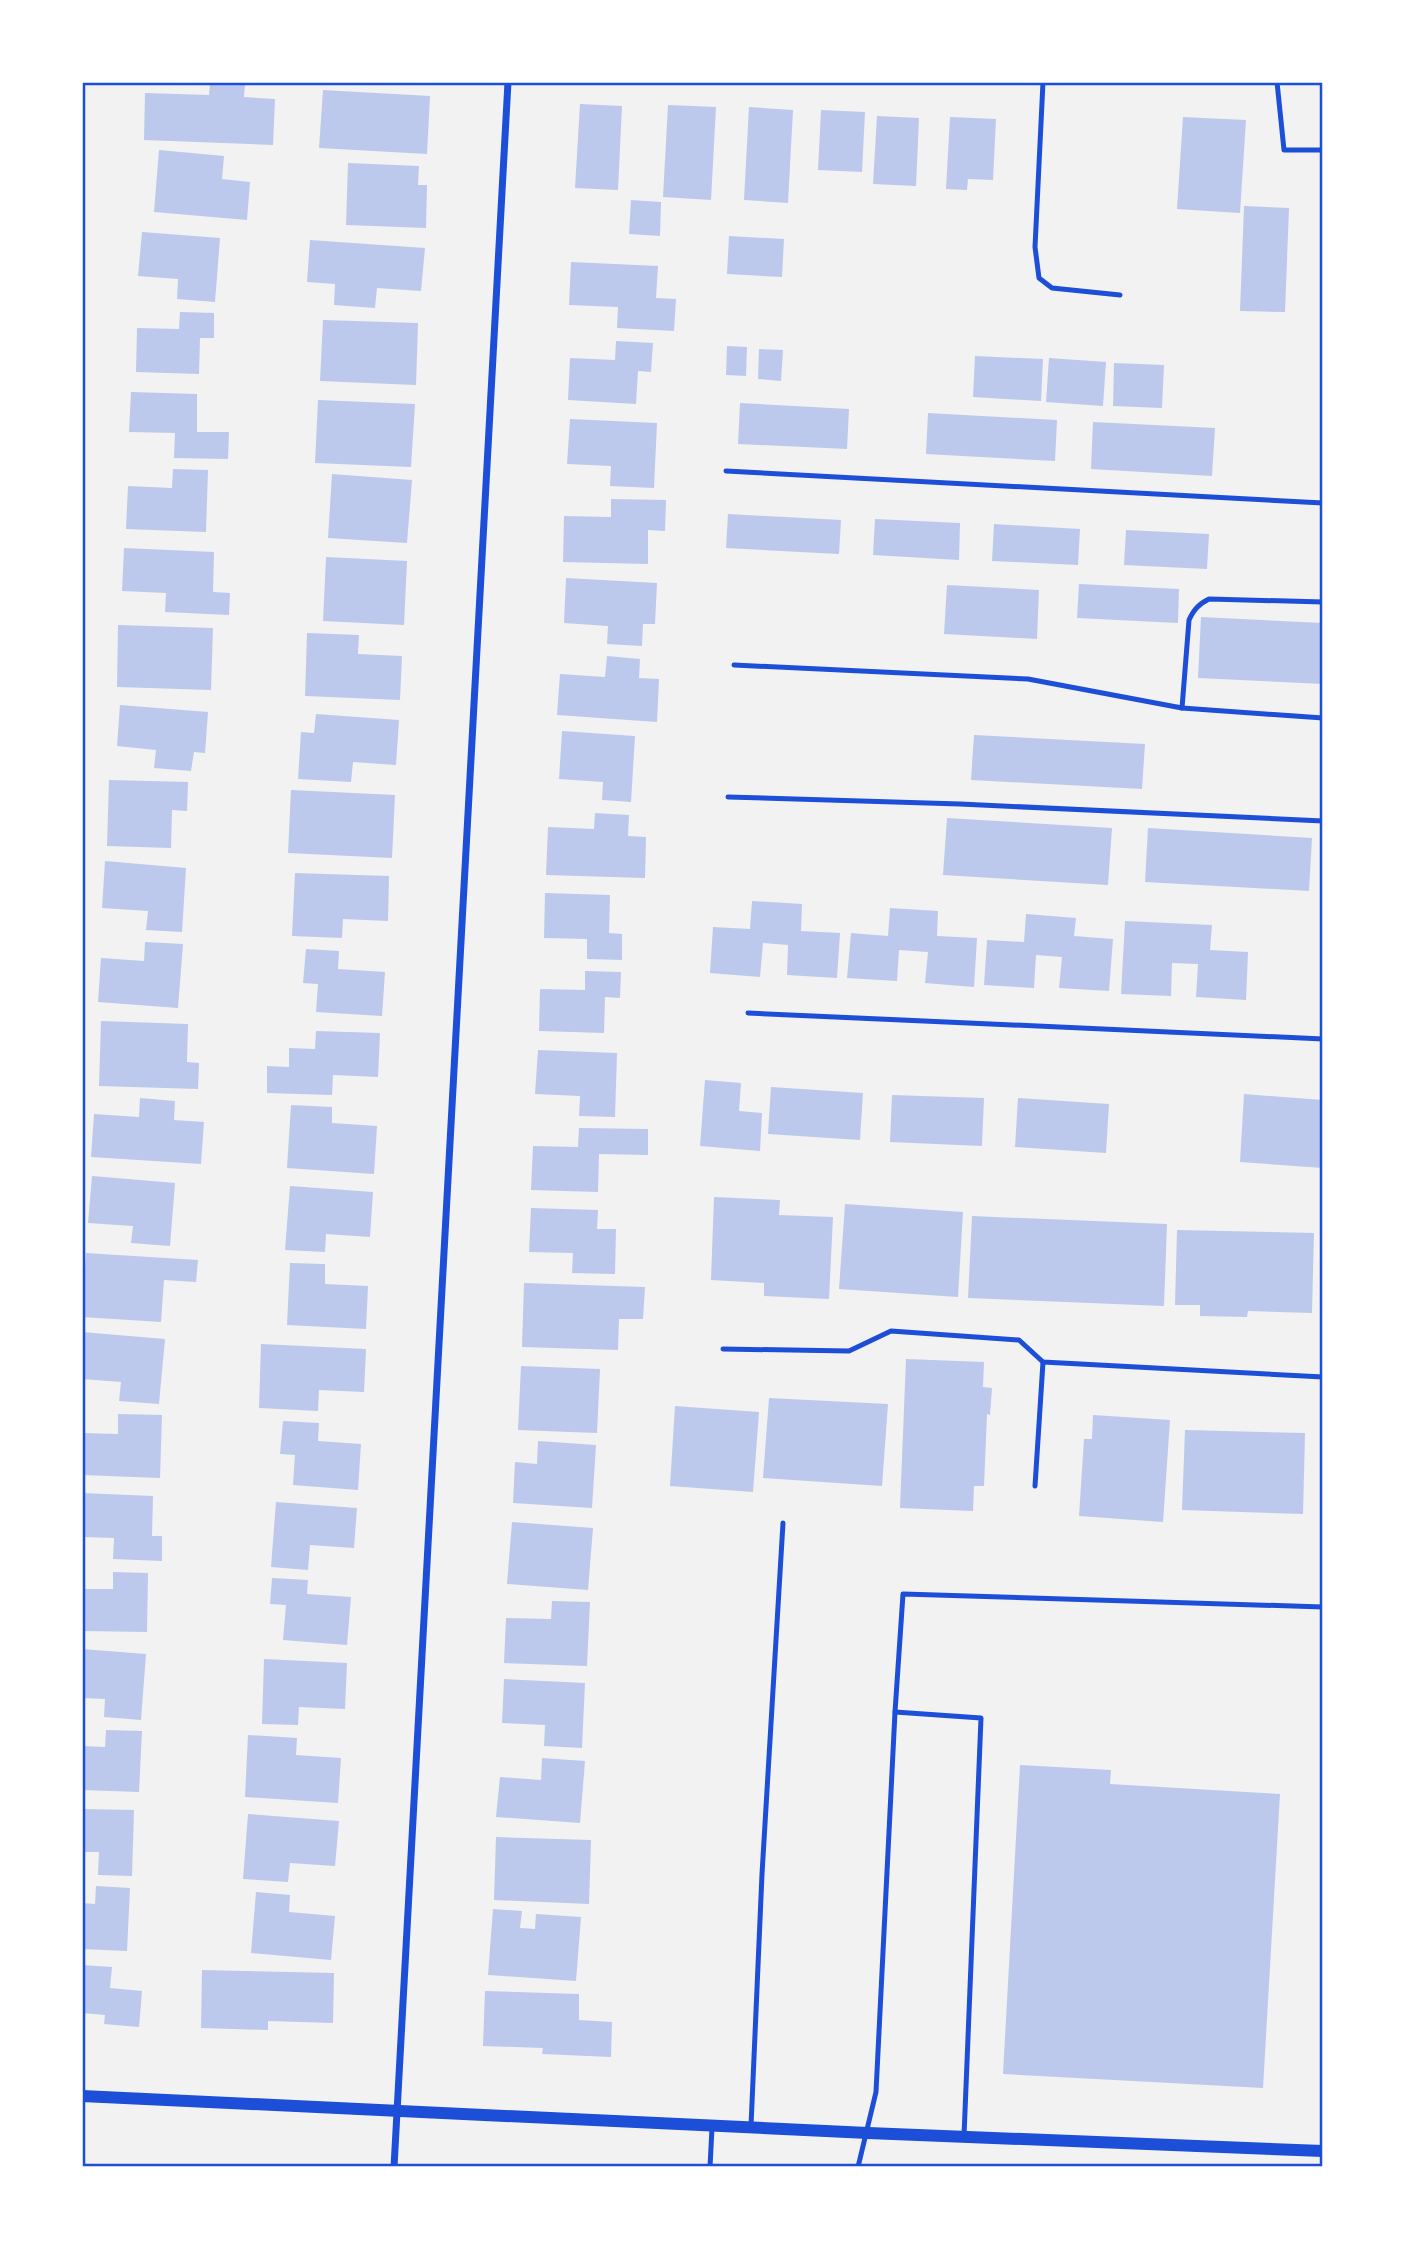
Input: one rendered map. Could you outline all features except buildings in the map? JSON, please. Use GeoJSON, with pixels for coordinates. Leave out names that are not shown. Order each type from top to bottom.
{"type":"FeatureCollection","features":[{"type":"Feature","properties":{"kind":"street"},"geometry":{"type":"LineString","coordinates":[[394,2167],[508,82]]}},
{"type":"Feature","properties":{"kind":"street"},"geometry":{"type":"LineString","coordinates":[[82,2096],[867,2133],[1323,2151]]}},
{"type":"Feature","properties":{"kind":"lane"},"geometry":{"type":"LineString","coordinates":[[1043,82],[1035,247],[1039,278],[1052,288],[1120,295]]}},
{"type":"Feature","properties":{"kind":"lane"},"geometry":{"type":"LineString","coordinates":[[1277,82],[1284,150],[1323,150]]}},
{"type":"Feature","properties":{"kind":"lane"},"geometry":{"type":"LineString","coordinates":[[726,471],[1323,503]]}},
{"type":"Feature","properties":{"kind":"lane"},"geometry":{"type":"LineString","coordinates":[[1182,708],[1189,620],[1201,603],[1209,599],[1323,602]]}},
{"type":"Feature","properties":{"kind":"lane"},"geometry":{"type":"LineString","coordinates":[[734,666],[1028,679],[1182,708],[1323,718]]}},
{"type":"Feature","properties":{"kind":"lane"},"geometry":{"type":"LineString","coordinates":[[728,797],[1323,821]]}},
{"type":"Feature","properties":{"kind":"lane"},"geometry":{"type":"LineString","coordinates":[[748,1013],[1323,1039]]}},
{"type":"Feature","properties":{"kind":"lane"},"geometry":{"type":"LineString","coordinates":[[723,1349],[849,1351],[891,1331],[1019,1340],[1043,1362],[1323,1377]]}},
{"type":"Feature","properties":{"kind":"lane"},"geometry":{"type":"LineString","coordinates":[[1035,1486],[1043,1362]]}},
{"type":"Feature","properties":{"kind":"lane"},"geometry":{"type":"LineString","coordinates":[[751,2126],[762,1874],[783,1523]]}},
{"type":"Feature","properties":{"kind":"lane"},"geometry":{"type":"LineString","coordinates":[[858,2167],[876,2092],[903,1594],[1323,1607]]}},
{"type":"Feature","properties":{"kind":"lane"},"geometry":{"type":"LineString","coordinates":[[895,1712],[981,1718],[964,2136]]}},
{"type":"Feature","properties":{"kind":"lane"},"geometry":{"type":"LineString","coordinates":[[710,2167],[712,2124]]}}]}
